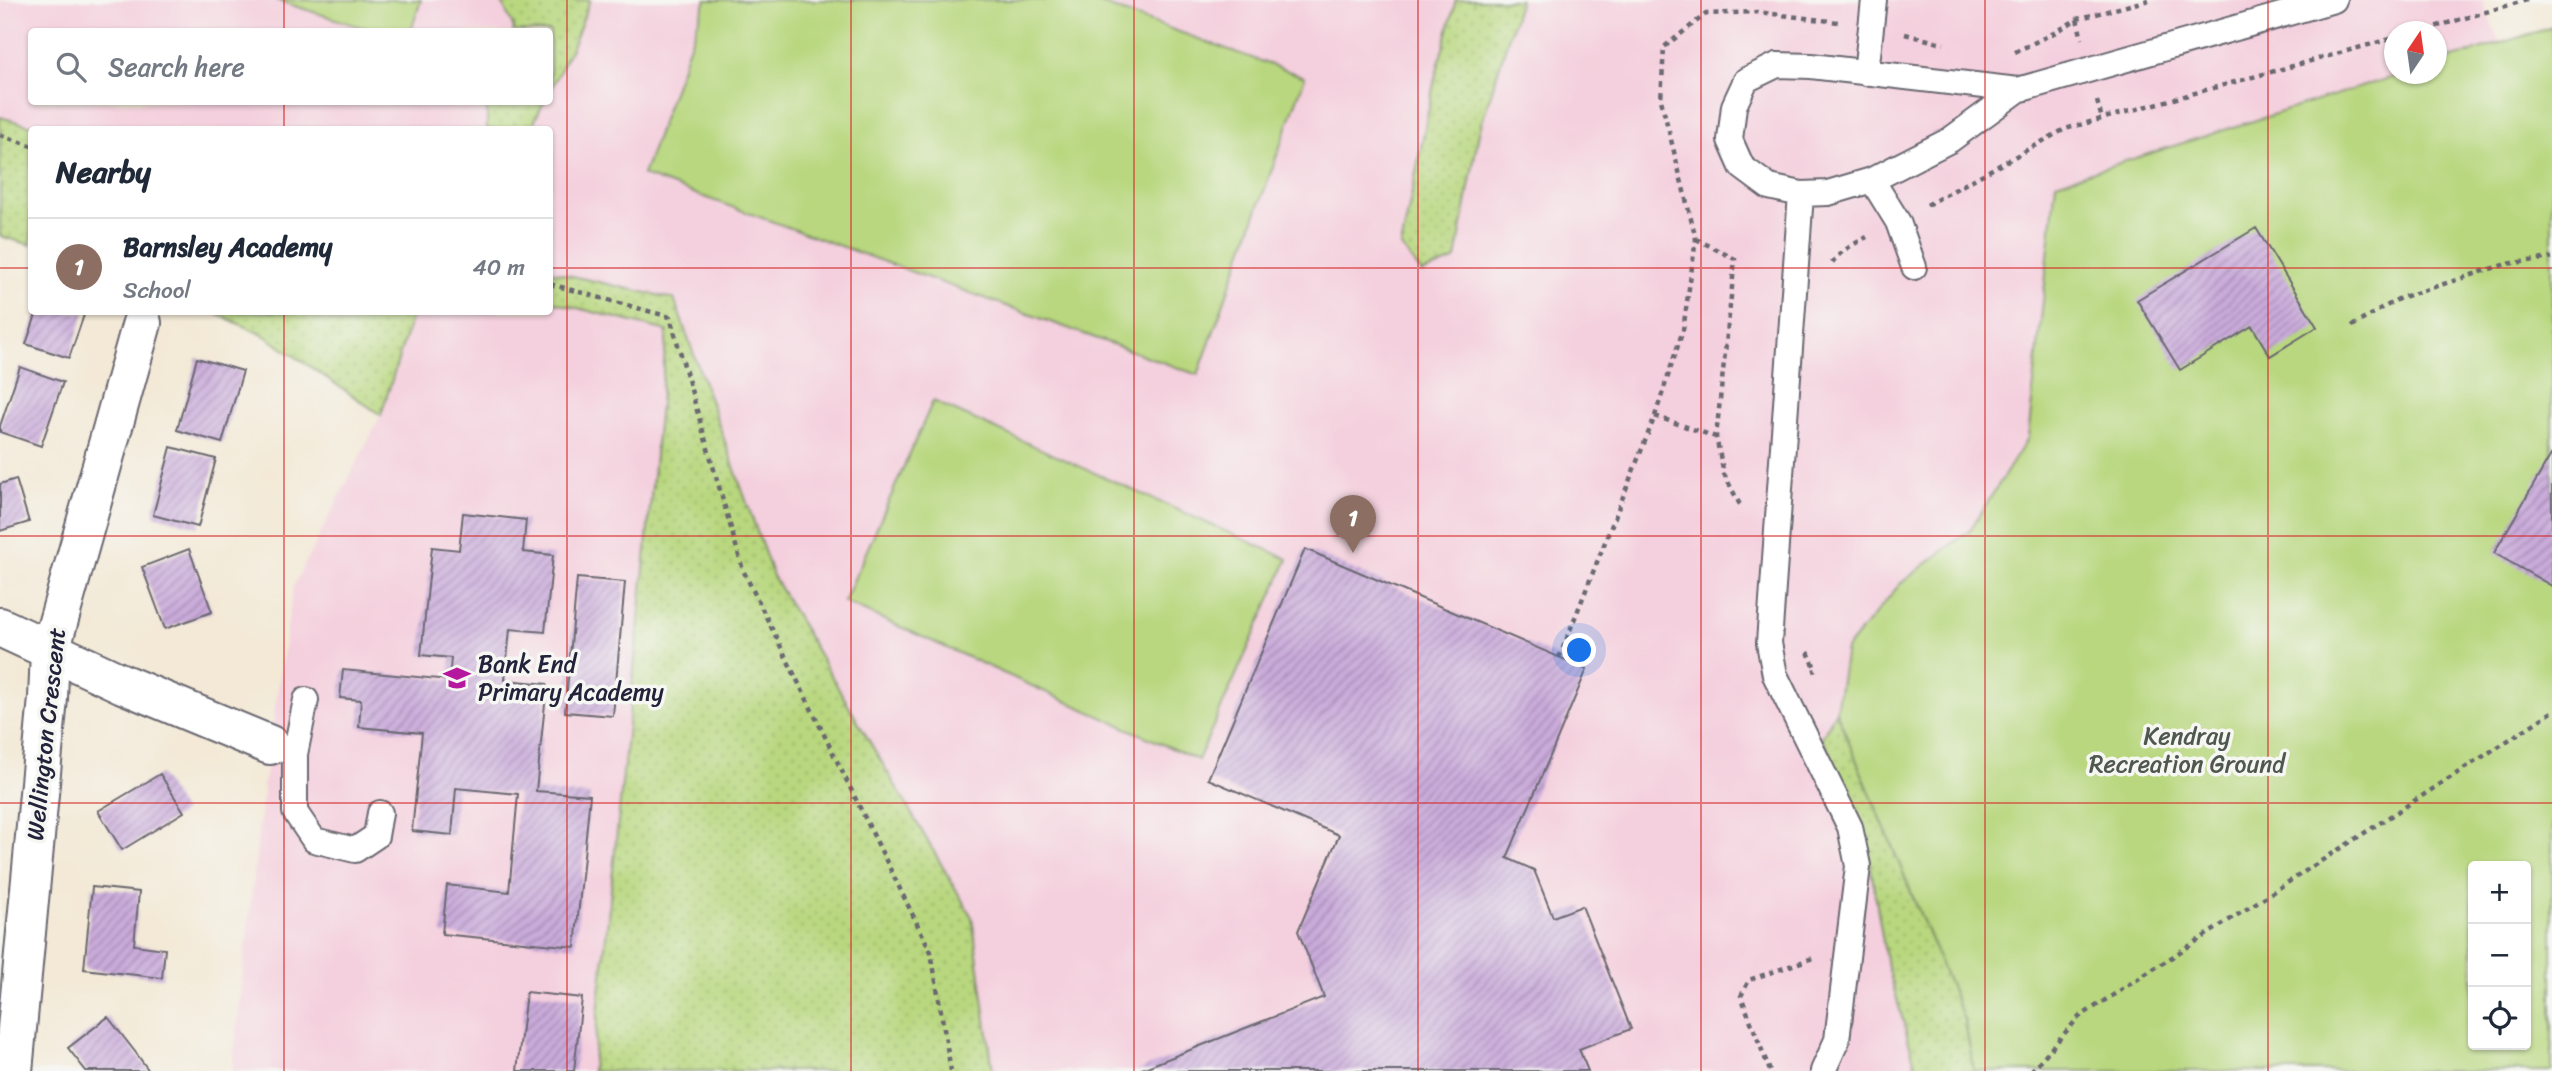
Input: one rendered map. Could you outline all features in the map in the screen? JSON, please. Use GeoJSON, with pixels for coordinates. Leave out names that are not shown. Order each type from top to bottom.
{"type":"FeatureCollection","features":[{"type":"Feature","properties":{"kind":"street","name":"Wellington Crescent"},"geometry":{"type":"LineString","coordinates":[[13,1071],[47,712],[50,651],[142,323]]}},
{"type":"Feature","properties":{"kind":"street"},"geometry":{"type":"LineString","coordinates":[[0,627],[282,750]]}},
{"type":"Feature","properties":{"kind":"lane"},"geometry":{"type":"LineString","coordinates":[[1866,73],[1874,0]]}},
{"type":"Feature","properties":{"kind":"lane"},"geometry":{"type":"LineString","coordinates":[[2018,90],[1811,66],[1777,65],[1746,80],[1734,106],[1730,140],[1742,167],[1769,187],[1801,194],[1828,193],[1872,180],[1950,139],[2018,90],[2334,0]]}},
{"type":"Feature","properties":{"kind":"lane"},"geometry":{"type":"LineString","coordinates":[[1872,180],[1898,222],[1914,267]]}},
{"type":"Feature","properties":{"kind":"lane"},"geometry":{"type":"LineString","coordinates":[[1801,194],[1769,643],[1775,675],[1850,827],[1858,866],[1837,1040],[1823,1071]]}},
{"type":"Feature","properties":{"kind":"lane"},"geometry":{"type":"LineString","coordinates":[[306,700],[282,750],[295,812],[314,840],[355,850],[376,836],[380,813]]}},
{"type":"Feature","properties":{"kind":"path"},"geometry":{"type":"LineString","coordinates":[[2447,23],[2528,0]]}},
{"type":"Feature","properties":{"kind":"path"},"geometry":{"type":"LineString","coordinates":[[1827,272],[1836,258],[1855,243],[1898,222],[2064,129],[2384,41]]}},
{"type":"Feature","properties":{"kind":"path"},"geometry":{"type":"LineString","coordinates":[[0,135],[28,145]]}},
{"type":"Feature","properties":{"kind":"path"},"geometry":{"type":"LineString","coordinates":[[1696,239],[1735,259],[1716,437],[1724,474],[1739,503],[1756,518],[1777,520]]}},
{"type":"Feature","properties":{"kind":"path"},"geometry":{"type":"LineString","coordinates":[[2352,327],[2400,298],[2506,264],[2552,258]]}},
{"type":"Feature","properties":{"kind":"path"},"geometry":{"type":"LineString","coordinates":[[553,285],[670,317],[743,570],[931,952],[951,1071]]}},
{"type":"Feature","properties":{"kind":"path"},"geometry":{"type":"LineString","coordinates":[[1655,416],[1716,437]]}},
{"type":"Feature","properties":{"kind":"path"},"geometry":{"type":"LineString","coordinates":[[1780,685],[1816,670],[1805,646]]}},
{"type":"Feature","properties":{"kind":"path"},"geometry":{"type":"LineString","coordinates":[[2031,1071],[2079,1017],[2552,712]]}},
{"type":"Feature","properties":{"kind":"path"},"geometry":{"type":"LineString","coordinates":[[1770,1071],[1741,996],[1749,980],[1819,956]]}},
{"type":"Feature","properties":{"kind":"shaded area"},"geometry":{"type":"Polygon","coordinates":[[[0,0],[2482,0],[2500,44],[2447,60],[2447,21],[2384,21],[2384,80],[2057,183],[2028,438],[1970,530],[1900,584],[1846,649],[1974,1071],[993,1071],[972,917],[773,576],[675,300],[553,272],[553,126],[32,126],[0,117],[0,0]]]}},
{"type":"Feature","properties":{"kind":"shaded area","name":"Bank End Primary Academy"},"geometry":{"type":"Polygon","coordinates":[[[553,302],[667,330],[592,1071],[232,1071],[264,782],[293,587],[381,415],[412,315],[553,315],[553,302]]]}},
{"type":"Feature","properties":{"kind":"green space"},"geometry":{"type":"Polygon","coordinates":[[[276,0],[421,0],[412,28],[364,28],[276,0]]]}},
{"type":"Feature","properties":{"kind":"green space"},"geometry":{"type":"Polygon","coordinates":[[[501,0],[590,0],[575,40],[553,85],[553,28],[514,28],[501,0]]]}},
{"type":"Feature","properties":{"kind":"green space"},"geometry":{"type":"Polygon","coordinates":[[[706,0],[1090,0],[1305,77],[1198,375],[643,175],[706,0]]]}},
{"type":"Feature","properties":{"kind":"green space"},"geometry":{"type":"Polygon","coordinates":[[[1456,0],[1520,0],[1479,132],[1456,259],[1422,273],[1401,247],[1435,78],[1456,0]]]}},
{"type":"Feature","properties":{"kind":"green space","name":"Kendray Recreation Ground"},"geometry":{"type":"Polygon","coordinates":[[[2552,27],[2552,1071],[1974,1071],[1965,1022],[1836,711],[1846,649],[1900,584],[1970,530],[2028,438],[2056,183],[2384,80],[2384,84],[2447,84],[2447,60],[2552,27]]]}},
{"type":"Feature","properties":{"kind":"green space"},"geometry":{"type":"Polygon","coordinates":[[[487,105],[542,105],[532,126],[487,126],[487,105]]]}},
{"type":"Feature","properties":{"kind":"green space"},"geometry":{"type":"Polygon","coordinates":[[[0,117],[32,126],[28,126],[28,244],[0,236],[0,117]]]}},
{"type":"Feature","properties":{"kind":"green space"},"geometry":{"type":"Polygon","coordinates":[[[553,272],[674,299],[773,576],[972,917],[993,1071],[592,1071],[667,331],[553,302],[553,272]]]}},
{"type":"Feature","properties":{"kind":"green space"},"geometry":{"type":"Polygon","coordinates":[[[220,315],[412,315],[381,415],[265,336],[220,315]]]}},
{"type":"Feature","properties":{"kind":"green space"},"geometry":{"type":"Polygon","coordinates":[[[933,401],[1288,559],[1198,760],[844,602],[933,401]]]}},
{"type":"Feature","properties":{"kind":"green space"},"geometry":{"type":"Polygon","coordinates":[[[1836,711],[1965,1022],[1974,1071],[1917,1071],[1886,960],[1866,839],[1822,737],[1836,711]]]}},
{"type":"Feature","properties":{"kind":"building"},"geometry":{"type":"Polygon","coordinates":[[[2256,228],[2317,327],[2270,356],[2252,326],[2180,370],[2137,300],[2256,228]]]}},
{"type":"Feature","properties":{"kind":"building"},"geometry":{"type":"Polygon","coordinates":[[[36,315],[84,315],[69,358],[26,344],[36,315]]]}},
{"type":"Feature","properties":{"kind":"building"},"geometry":{"type":"Polygon","coordinates":[[[197,358],[243,371],[222,443],[177,430],[197,358]]]}},
{"type":"Feature","properties":{"kind":"building"},"geometry":{"type":"Polygon","coordinates":[[[20,367],[63,382],[41,446],[0,432],[20,367]]]}},
{"type":"Feature","properties":{"kind":"building"},"geometry":{"type":"Polygon","coordinates":[[[171,447],[216,459],[198,527],[153,515],[171,447]]]}},
{"type":"Feature","properties":{"kind":"building"},"geometry":{"type":"Polygon","coordinates":[[[2552,453],[2552,586],[2494,553],[2552,453]]]}},
{"type":"Feature","properties":{"kind":"building"},"geometry":{"type":"Polygon","coordinates":[[[16,479],[29,522],[0,531],[0,484],[16,479]]]}},
{"type":"Feature","properties":{"kind":"building"},"geometry":{"type":"Polygon","coordinates":[[[463,513],[526,520],[523,552],[553,555],[545,632],[510,629],[505,680],[547,684],[536,791],[590,795],[575,947],[442,934],[447,885],[509,892],[518,794],[456,788],[452,835],[412,831],[422,733],[359,727],[361,700],[340,698],[343,670],[449,680],[451,658],[421,655],[432,547],[459,550],[463,513]]]}},
{"type":"Feature","properties":{"kind":"building"},"geometry":{"type":"Polygon","coordinates":[[[189,549],[212,612],[165,629],[142,567],[189,549]]]}},
{"type":"Feature","properties":{"kind":"building"},"geometry":{"type":"Polygon","coordinates":[[[1305,549],[1587,669],[1507,858],[1534,870],[1553,917],[1582,906],[1631,1029],[1579,1049],[1588,1071],[1137,1071],[1324,997],[1298,931],[1339,835],[1208,779],[1305,549]]]}},
{"type":"Feature","properties":{"kind":"building"},"geometry":{"type":"Polygon","coordinates":[[[577,578],[625,582],[613,716],[565,712],[577,578]]]}},
{"type":"Feature","properties":{"kind":"building"},"geometry":{"type":"Polygon","coordinates":[[[160,774],[184,812],[122,850],[98,811],[160,774]]]}},
{"type":"Feature","properties":{"kind":"building"},"geometry":{"type":"Polygon","coordinates":[[[92,887],[139,892],[134,945],[165,949],[162,978],[84,969],[92,887]]]}},
{"type":"Feature","properties":{"kind":"building"},"geometry":{"type":"Polygon","coordinates":[[[526,992],[582,998],[574,1071],[517,1071],[526,992]]]}},
{"type":"Feature","properties":{"kind":"building"},"geometry":{"type":"Polygon","coordinates":[[[108,1017],[149,1071],[86,1071],[68,1048],[108,1017]]]}},
{"type":"Feature","properties":{"kind":"place","name":"Barnsley Academy"},"geometry":{"type":"Point","coordinates":[1353,553]}},
{"type":"Feature","properties":{"kind":"place","name":"Bank End Primary Academy"},"geometry":{"type":"Point","coordinates":[457,678]}}]}
